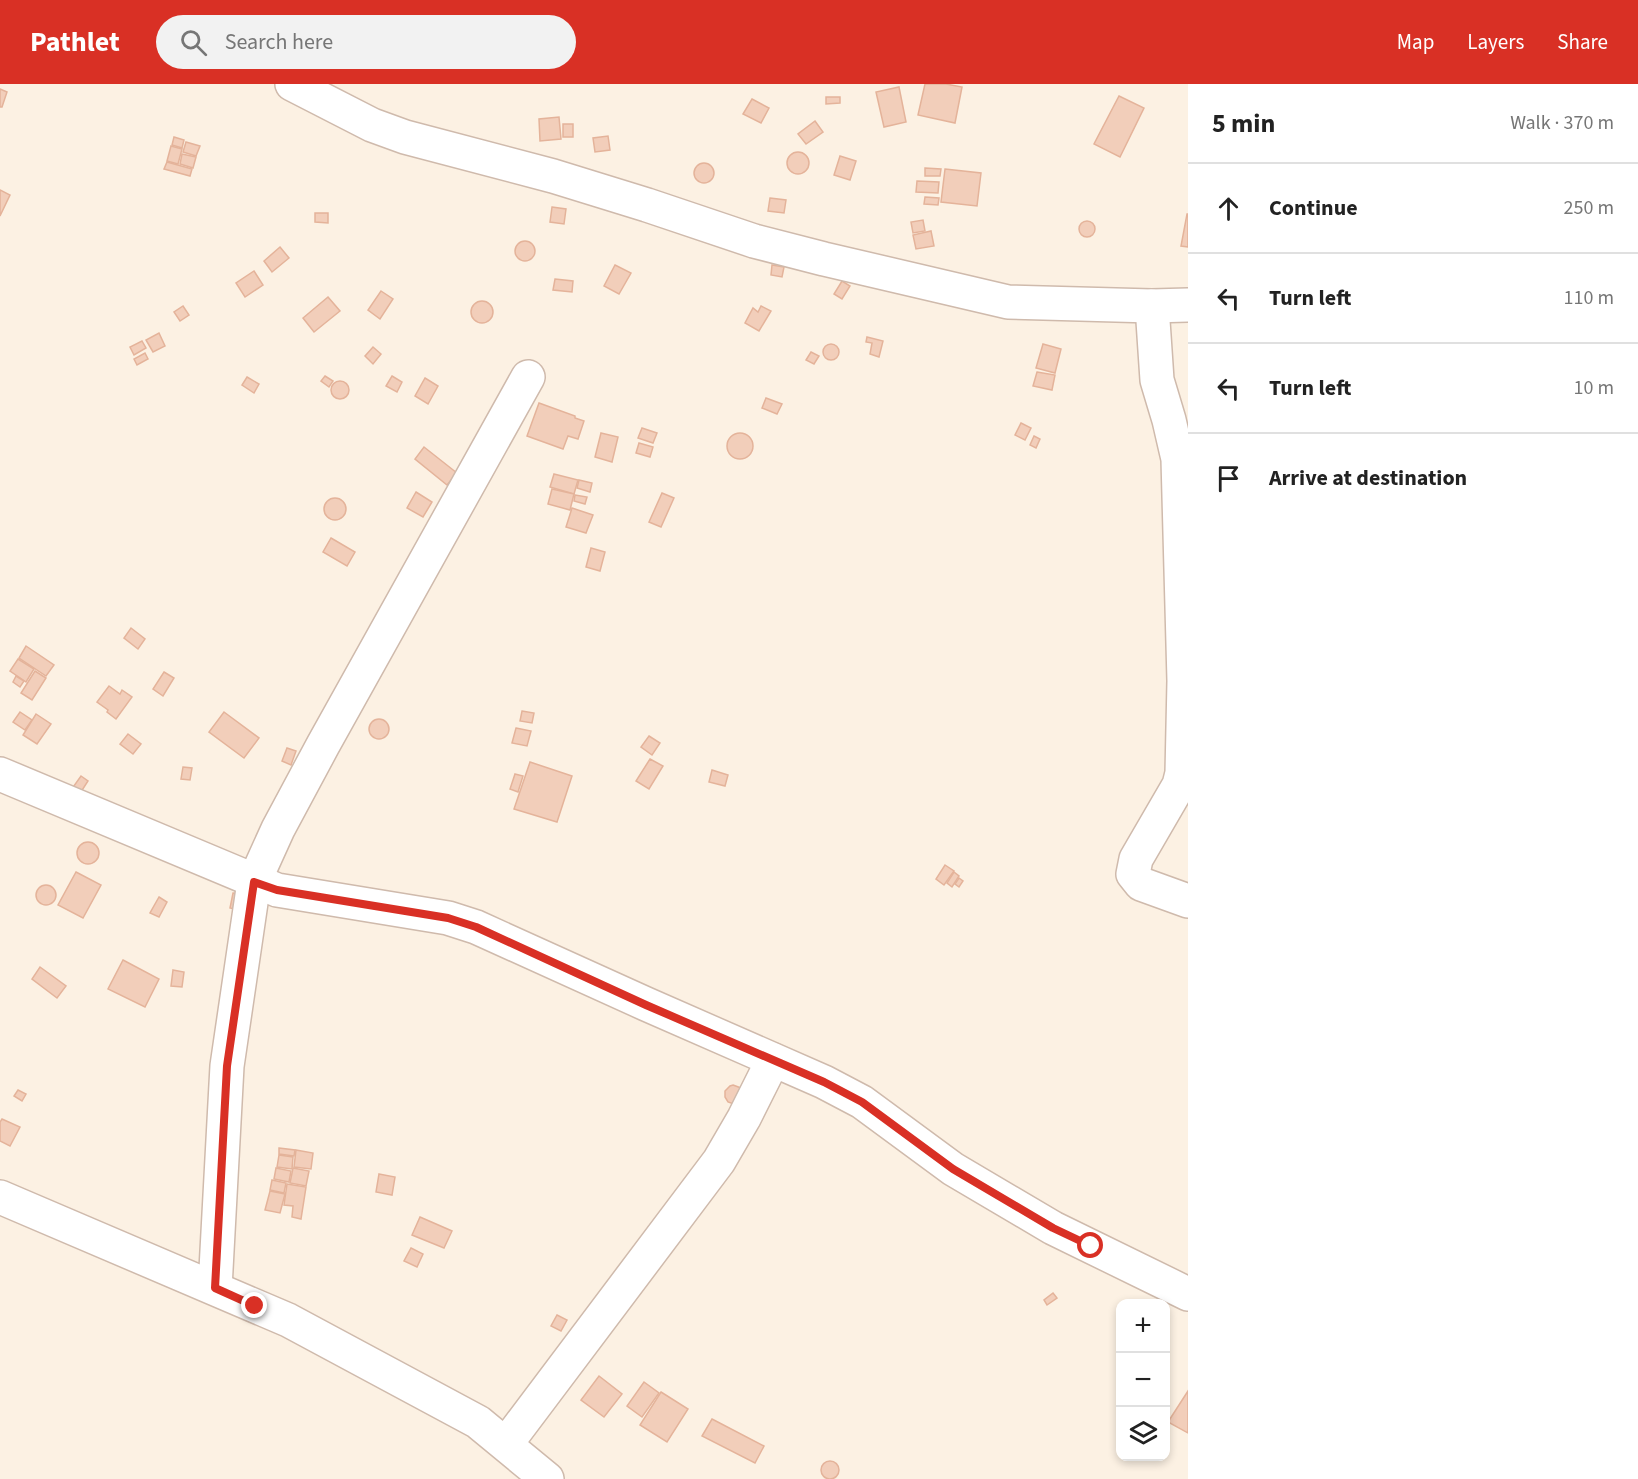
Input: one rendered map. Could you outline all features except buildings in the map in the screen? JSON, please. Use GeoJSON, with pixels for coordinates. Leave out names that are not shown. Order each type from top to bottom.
{"type":"FeatureCollection","features":[{"type":"Feature","properties":{"kind":"street"},"geometry":{"type":"LineString","coordinates":[[292,84],[372,125],[405,137],[553,176],[754,241],[1008,302],[1188,305]]}},
{"type":"Feature","properties":{"kind":"street"},"geometry":{"type":"LineString","coordinates":[[1152,306],[1157,380],[1178,459],[1184,681],[1182,773],[1179,785],[1136,859],[1133,874],[1141,884],[1188,901]]}},
{"type":"Feature","properties":{"kind":"street"},"geometry":{"type":"LineString","coordinates":[[215,1288],[227,1066],[254,882],[278,829],[318,755],[528,377]]}},
{"type":"Feature","properties":{"kind":"street"},"geometry":{"type":"LineString","coordinates":[[0,774],[277,890],[448,918],[476,927],[646,1005],[824,1082],[862,1102],[953,1169],[1053,1228],[1187,1291]]}},
{"type":"Feature","properties":{"kind":"street"},"geometry":{"type":"LineString","coordinates":[[506,1444],[719,1161],[773,1060]]}},
{"type":"Feature","properties":{"kind":"street"},"geometry":{"type":"LineString","coordinates":[[0,1197],[215,1288],[298,1326],[478,1422],[547,1479]]}},
{"type":"Feature","properties":{"kind":"route"},"geometry":{"type":"LineString","coordinates":[[255,1306],[215,1288],[227,1066],[254,882],[277,890],[448,918],[476,927],[646,1005],[824,1082],[862,1102],[953,1169],[1053,1228],[1091,1246]]}}]}
